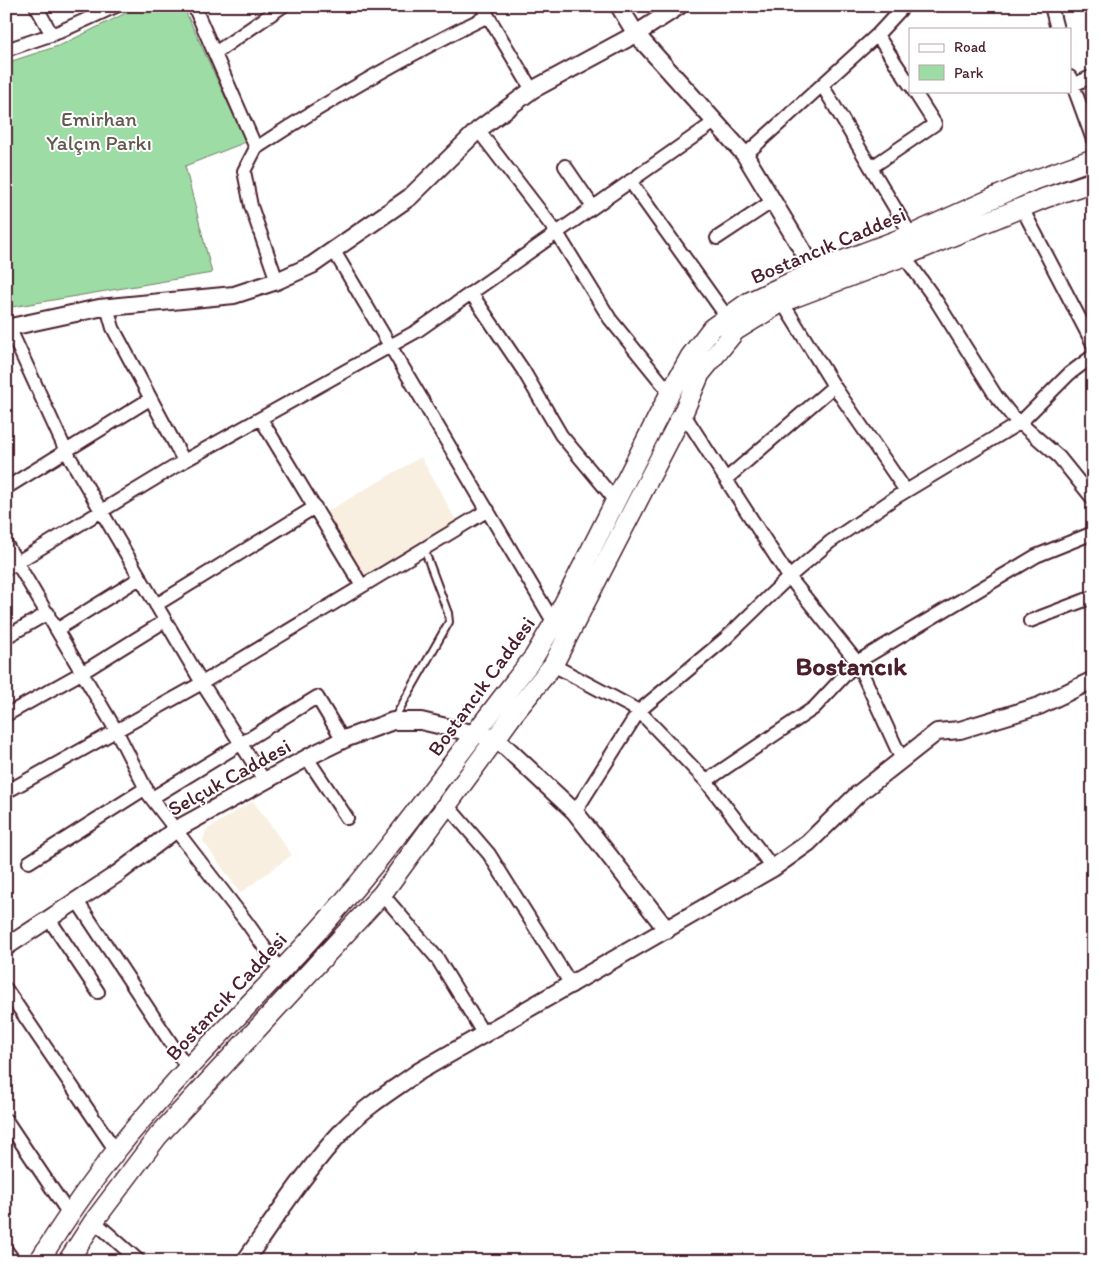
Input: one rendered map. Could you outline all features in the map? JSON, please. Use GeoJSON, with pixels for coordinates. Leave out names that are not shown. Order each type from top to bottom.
{"type":"FeatureCollection","features":[{"type":"Feature","properties":{"kind":"main road","name":"Bostancık Caddesi"},"geometry":{"type":"LineString","coordinates":[[39,1261],[69,1214],[116,1150],[188,1069],[281,971],[378,862],[534,657],[554,623],[690,356],[712,328],[749,302],[815,271],[911,235],[1029,182],[1093,159]]}},
{"type":"Feature","properties":{"kind":"main road","name":"Bostancık Caddesi"},"geometry":{"type":"LineString","coordinates":[[68,1261],[94,1221],[158,1136],[382,894],[553,665],[683,413],[700,374],[735,331],[782,302],[904,256],[1045,198],[1093,182]]}},
{"type":"Feature","properties":{"kind":"street"},"geometry":{"type":"LineString","coordinates":[[36,6],[52,34]]}},
{"type":"Feature","properties":{"kind":"street"},"geometry":{"type":"LineString","coordinates":[[6,50],[52,34],[116,6]]}},
{"type":"Feature","properties":{"kind":"street"},"geometry":{"type":"LineString","coordinates":[[194,6],[256,148]]}},
{"type":"Feature","properties":{"kind":"street"},"geometry":{"type":"LineString","coordinates":[[215,53],[283,6]]}},
{"type":"Feature","properties":{"kind":"street"},"geometry":{"type":"LineString","coordinates":[[619,6],[636,34],[745,155],[815,271]]}},
{"type":"Feature","properties":{"kind":"street"},"geometry":{"type":"LineString","coordinates":[[264,780],[202,683],[66,451],[8,328],[107,307],[234,294],[277,280],[312,265],[410,197],[478,130],[532,90],[636,34],[679,6]]}},
{"type":"Feature","properties":{"kind":"street"},"geometry":{"type":"LineString","coordinates":[[745,155],[878,35],[904,6]]}},
{"type":"Feature","properties":{"kind":"street"},"geometry":{"type":"LineString","coordinates":[[1051,6],[1057,28]]}},
{"type":"Feature","properties":{"kind":"street"},"geometry":{"type":"LineString","coordinates":[[277,280],[251,206],[244,171],[256,148],[326,102],[485,11],[532,90]]}},
{"type":"Feature","properties":{"kind":"street"},"geometry":{"type":"LineString","coordinates":[[878,35],[909,83]]}},
{"type":"Feature","properties":{"kind":"street"},"geometry":{"type":"LineString","coordinates":[[1093,76],[1072,81],[1093,140]]}},
{"type":"Feature","properties":{"kind":"street"},"geometry":{"type":"LineString","coordinates":[[822,85],[911,235]]}},
{"type":"Feature","properties":{"kind":"street"},"geometry":{"type":"LineString","coordinates":[[872,167],[936,124],[915,92]]}},
{"type":"Feature","properties":{"kind":"street"},"geometry":{"type":"LineString","coordinates":[[6,569],[184,461],[417,331],[716,121]]}},
{"type":"Feature","properties":{"kind":"street"},"geometry":{"type":"LineString","coordinates":[[478,130],[556,233],[610,319],[670,393]]}},
{"type":"Feature","properties":{"kind":"street"},"geometry":{"type":"LineString","coordinates":[[565,166],[593,207]]}},
{"type":"Feature","properties":{"kind":"street"},"geometry":{"type":"LineString","coordinates":[[630,181],[727,317]]}},
{"type":"Feature","properties":{"kind":"street"},"geometry":{"type":"LineString","coordinates":[[716,238],[773,201]]}},
{"type":"Feature","properties":{"kind":"street"},"geometry":{"type":"LineString","coordinates":[[1022,208],[1093,344]]}},
{"type":"Feature","properties":{"kind":"street"},"geometry":{"type":"LineString","coordinates":[[334,251],[554,623]]}},
{"type":"Feature","properties":{"kind":"street"},"geometry":{"type":"LineString","coordinates":[[904,256],[935,299],[986,382],[1012,416],[1021,422],[1058,457],[1093,499]]}},
{"type":"Feature","properties":{"kind":"street"},"geometry":{"type":"LineString","coordinates":[[471,293],[523,370],[561,434],[616,501]]}},
{"type":"Feature","properties":{"kind":"street"},"geometry":{"type":"LineString","coordinates":[[782,302],[834,386],[906,491]]}},
{"type":"Feature","properties":{"kind":"street"},"geometry":{"type":"LineString","coordinates":[[107,307],[113,328],[184,461]]}},
{"type":"Feature","properties":{"kind":"street"},"geometry":{"type":"LineString","coordinates":[[575,812],[640,711],[725,639],[789,577],[830,542],[906,491],[1021,422],[1069,374],[1093,356]]}},
{"type":"Feature","properties":{"kind":"street"},"geometry":{"type":"LineString","coordinates":[[726,479],[834,386]]}},
{"type":"Feature","properties":{"kind":"street"},"geometry":{"type":"LineString","coordinates":[[6,488],[150,399]]}},
{"type":"Feature","properties":{"kind":"street"},"geometry":{"type":"LineString","coordinates":[[683,413],[789,577],[856,662],[902,760]]}},
{"type":"Feature","properties":{"kind":"street"},"geometry":{"type":"LineString","coordinates":[[261,418],[362,586]]}},
{"type":"Feature","properties":{"kind":"street"},"geometry":{"type":"LineString","coordinates":[[156,605],[314,507]]}},
{"type":"Feature","properties":{"kind":"street"},"geometry":{"type":"LineString","coordinates":[[6,792],[118,732],[202,683],[488,510]]}},
{"type":"Feature","properties":{"kind":"street"},"geometry":{"type":"LineString","coordinates":[[706,781],[814,708],[856,662],[1036,556],[1093,533]]}},
{"type":"Feature","properties":{"kind":"street"},"geometry":{"type":"LineString","coordinates":[[6,544],[58,628],[118,732],[149,793],[281,971]]}},
{"type":"Feature","properties":{"kind":"street"},"geometry":{"type":"LineString","coordinates":[[58,628],[140,578]]}},
{"type":"Feature","properties":{"kind":"street"},"geometry":{"type":"LineString","coordinates":[[1030,621],[1093,597]]}},
{"type":"Feature","properties":{"kind":"street"},"geometry":{"type":"LineString","coordinates":[[6,637],[48,613]]}},
{"type":"Feature","properties":{"kind":"street"},"geometry":{"type":"LineString","coordinates":[[6,716],[83,672],[165,621]]}},
{"type":"Feature","properties":{"kind":"street"},"geometry":{"type":"LineString","coordinates":[[553,665],[640,711],[706,781],[773,868]]}},
{"type":"Feature","properties":{"kind":"street"},"geometry":{"type":"LineString","coordinates":[[245,1261],[290,1197],[344,1129],[386,1095],[483,1033],[572,986],[773,868],[808,843],[858,794],[937,732],[960,730],[1039,706],[1093,680]]}},
{"type":"Feature","properties":{"kind":"street"},"geometry":{"type":"LineString","coordinates":[[29,862],[149,793],[242,744],[317,697],[343,740]]}},
{"type":"Feature","properties":{"kind":"street","name":"Selçuk Caddesi"},"geometry":{"type":"LineString","coordinates":[[6,947],[118,874],[175,830],[264,780],[343,740],[393,721],[421,721],[497,739]]}},
{"type":"Feature","properties":{"kind":"street"},"geometry":{"type":"LineString","coordinates":[[497,739],[575,812],[667,930]]}},
{"type":"Feature","properties":{"kind":"street"},"geometry":{"type":"LineString","coordinates":[[307,758],[347,818]]}},
{"type":"Feature","properties":{"kind":"street"},"geometry":{"type":"LineString","coordinates":[[448,805],[489,854],[572,986]]}},
{"type":"Feature","properties":{"kind":"street"},"geometry":{"type":"LineString","coordinates":[[382,894],[437,958],[483,1033]]}},
{"type":"Feature","properties":{"kind":"street"},"geometry":{"type":"LineString","coordinates":[[77,901],[188,1069]]}},
{"type":"Feature","properties":{"kind":"street"},"geometry":{"type":"LineString","coordinates":[[49,919],[98,992]]}},
{"type":"Feature","properties":{"kind":"street"},"geometry":{"type":"LineString","coordinates":[[6,988],[116,1150]]}},
{"type":"Feature","properties":{"kind":"street"},"geometry":{"type":"LineString","coordinates":[[6,1120],[69,1214]]}},
{"type":"Feature","properties":{"kind":"street"},"geometry":{"type":"LineString","coordinates":[[94,1221],[139,1261]]}},
{"type":"Feature","properties":{"kind":"street"},"geometry":{"type":"LineString","coordinates":[[6,1250],[14,1261]]}},
{"type":"Feature","properties":{"kind":"lane"},"geometry":{"type":"LineString","coordinates":[[393,721],[449,622],[448,613],[424,549]]}},
{"type":"Feature","properties":{"kind":"shaded area"},"geometry":{"type":"Polygon","coordinates":[[[421,457],[457,522],[364,576],[326,512],[421,457]]]}},
{"type":"Feature","properties":{"kind":"shaded area"},"geometry":{"type":"Polygon","coordinates":[[[253,801],[292,855],[240,893],[203,841],[206,830],[253,801]]]}},
{"type":"Feature","properties":{"kind":"green space","name":"Emirhan Yalçın Parkı"},"geometry":{"type":"Polygon","coordinates":[[[140,6],[183,6],[246,142],[185,166],[212,273],[6,308],[6,63],[61,45],[140,6]]]}},
{"type":"Feature","properties":{"kind":"district","name":"Bostancık"},"geometry":{"type":"Point","coordinates":[851,666]}}]}
